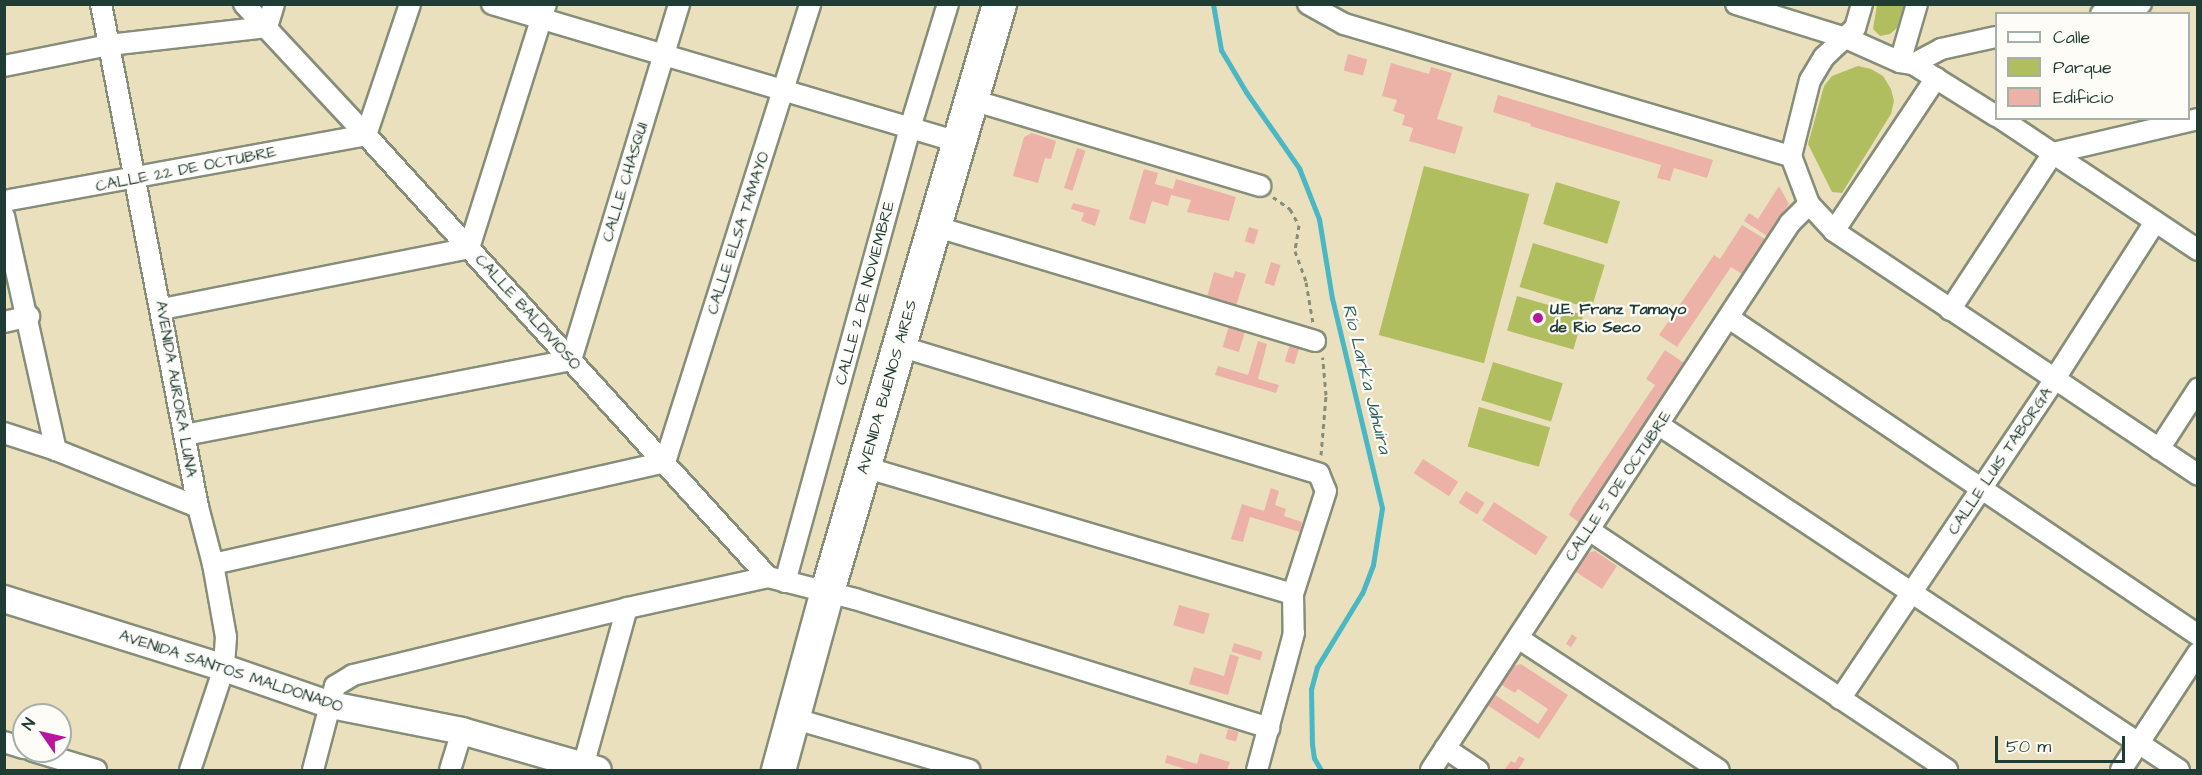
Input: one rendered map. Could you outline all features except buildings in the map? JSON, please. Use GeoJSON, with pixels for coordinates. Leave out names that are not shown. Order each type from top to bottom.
{"type":"FeatureCollection","features":[{"type":"Feature","properties":{"kind":"highway","name":"AVENIDA BUENOS AIRES"},"geometry":{"type":"LineString","coordinates":[[778,771],[827,591],[999,4]]}},
{"type":"Feature","properties":{"kind":"street","name":"AVENIDA AURORA LUNA"},"geometry":{"type":"LineString","coordinates":[[101,4],[162,309],[198,507],[213,564],[226,637],[224,668],[190,771]]}},
{"type":"Feature","properties":{"kind":"street","name":"CALLE BALDIVIOSO"},"geometry":{"type":"LineString","coordinates":[[244,4],[776,580]]}},
{"type":"Feature","properties":{"kind":"street"},"geometry":{"type":"LineString","coordinates":[[4,66],[109,45],[267,27],[274,4]]}},
{"type":"Feature","properties":{"kind":"street"},"geometry":{"type":"LineString","coordinates":[[366,135],[410,4]]}},
{"type":"Feature","properties":{"kind":"street"},"geometry":{"type":"LineString","coordinates":[[492,4],[543,12],[664,55],[959,142]]}},
{"type":"Feature","properties":{"kind":"street","name":"CALLE CHASQUI"},"geometry":{"type":"LineString","coordinates":[[571,360],[679,4]]}},
{"type":"Feature","properties":{"kind":"street","name":"CALLE ELSA TAMAYO"},"geometry":{"type":"LineString","coordinates":[[665,462],[810,4]]}},
{"type":"Feature","properties":{"kind":"street","name":"CALLE 2 DE NOVIEMBRE"},"geometry":{"type":"LineString","coordinates":[[776,580],[948,4]]}},
{"type":"Feature","properties":{"kind":"street"},"geometry":{"type":"LineString","coordinates":[[1308,4],[1791,156]]}},
{"type":"Feature","properties":{"kind":"street"},"geometry":{"type":"LineString","coordinates":[[1736,4],[1846,38],[1906,63],[1936,78],[1995,115]]}},
{"type":"Feature","properties":{"kind":"street"},"geometry":{"type":"LineString","coordinates":[[1862,4],[1855,28],[1824,57],[1810,80],[1791,156],[1809,204],[1834,231],[2198,475]]}},
{"type":"Feature","properties":{"kind":"street"},"geometry":{"type":"LineString","coordinates":[[1906,63],[1917,4]]}},
{"type":"Feature","properties":{"kind":"street"},"geometry":{"type":"LineString","coordinates":[[2109,12],[2141,4]]}},
{"type":"Feature","properties":{"kind":"street"},"geometry":{"type":"LineString","coordinates":[[162,309],[469,248],[543,12]]}},
{"type":"Feature","properties":{"kind":"street"},"geometry":{"type":"LineString","coordinates":[[1906,63],[1941,49],[1995,37]]}},
{"type":"Feature","properties":{"kind":"street"},"geometry":{"type":"LineString","coordinates":[[1834,231],[1936,78]]}},
{"type":"Feature","properties":{"kind":"street"},"geometry":{"type":"LineString","coordinates":[[972,100],[1260,186]]}},
{"type":"Feature","properties":{"kind":"street"},"geometry":{"type":"LineString","coordinates":[[2003,120],[2197,249]]}},
{"type":"Feature","properties":{"kind":"street"},"geometry":{"type":"LineString","coordinates":[[1950,310],[2053,153],[2190,120]]}},
{"type":"Feature","properties":{"kind":"street","name":"CALLE 22 DE OCTUBRE"},"geometry":{"type":"LineString","coordinates":[[4,201],[135,179],[366,135]]}},
{"type":"Feature","properties":{"kind":"street","name":"CALLE 5 DE OCTUBRE"},"geometry":{"type":"LineString","coordinates":[[1431,771],[1790,223],[1809,204]]}},
{"type":"Feature","properties":{"kind":"street"},"geometry":{"type":"LineString","coordinates":[[4,216],[29,316],[56,450]]}},
{"type":"Feature","properties":{"kind":"street","name":"CALLE LUIS TABORGA"},"geometry":{"type":"LineString","coordinates":[[1840,699],[1982,489],[2156,222]]}},
{"type":"Feature","properties":{"kind":"street"},"geometry":{"type":"LineString","coordinates":[[934,226],[1315,341]]}},
{"type":"Feature","properties":{"kind":"street"},"geometry":{"type":"LineString","coordinates":[[4,322],[29,316]]}},
{"type":"Feature","properties":{"kind":"street"},"geometry":{"type":"LineString","coordinates":[[1729,318],[2198,635]]}},
{"type":"Feature","properties":{"kind":"street"},"geometry":{"type":"LineString","coordinates":[[899,346],[1319,474],[1326,491],[1293,594],[1294,633],[1257,771]]}},
{"type":"Feature","properties":{"kind":"street"},"geometry":{"type":"LineString","coordinates":[[185,435],[571,360]]}},
{"type":"Feature","properties":{"kind":"street"},"geometry":{"type":"LineString","coordinates":[[2159,449],[2198,389]]}},
{"type":"Feature","properties":{"kind":"street"},"geometry":{"type":"LineString","coordinates":[[1659,425],[2179,771]]}},
{"type":"Feature","properties":{"kind":"street"},"geometry":{"type":"LineString","coordinates":[[4,433],[56,450],[198,507]]}},
{"type":"Feature","properties":{"kind":"street"},"geometry":{"type":"LineString","coordinates":[[213,564],[665,462]]}},
{"type":"Feature","properties":{"kind":"street"},"geometry":{"type":"LineString","coordinates":[[864,467],[1293,594]]}},
{"type":"Feature","properties":{"kind":"street"},"geometry":{"type":"LineString","coordinates":[[1589,530],[1947,771]]}},
{"type":"Feature","properties":{"kind":"street"},"geometry":{"type":"LineString","coordinates":[[313,771],[335,686],[353,675],[627,608],[776,580],[827,591],[1269,728]]}},
{"type":"Feature","properties":{"kind":"street","name":"AVENIDA SANTOS MALDONADO"},"geometry":{"type":"LineString","coordinates":[[4,599],[224,668],[331,705],[462,731],[587,769]]}},
{"type":"Feature","properties":{"kind":"street"},"geometry":{"type":"LineString","coordinates":[[587,769],[627,608]]}},
{"type":"Feature","properties":{"kind":"street"},"geometry":{"type":"LineString","coordinates":[[1518,639],[1719,771]]}},
{"type":"Feature","properties":{"kind":"street"},"geometry":{"type":"LineString","coordinates":[[2121,771],[2198,653]]}},
{"type":"Feature","properties":{"kind":"street"},"geometry":{"type":"LineString","coordinates":[[792,718],[970,771]]}},
{"type":"Feature","properties":{"kind":"street"},"geometry":{"type":"LineString","coordinates":[[450,771],[462,731]]}},
{"type":"Feature","properties":{"kind":"street"},"geometry":{"type":"LineString","coordinates":[[1445,748],[1478,771]]}},
{"type":"Feature","properties":{"kind":"street"},"geometry":{"type":"LineString","coordinates":[[53,765],[96,771]]}},
{"type":"Feature","properties":{"kind":"path"},"geometry":{"type":"LineString","coordinates":[[1260,186],[1295,215],[1299,225],[1295,251],[1306,282],[1315,341],[1323,353],[1326,395],[1319,474]]}},
{"type":"Feature","properties":{"kind":"green space"},"geometry":{"type":"Polygon","coordinates":[[[1877,5],[1904,5],[1897,28],[1890,34],[1880,36],[1873,29],[1877,5]]]}},
{"type":"Feature","properties":{"kind":"green space"},"geometry":{"type":"Polygon","coordinates":[[[1858,66],[1871,69],[1883,76],[1891,89],[1894,101],[1891,114],[1842,193],[1832,192],[1808,144],[1824,86],[1832,76],[1858,66]]]}},
{"type":"Feature","properties":{"kind":"green space"},"geometry":{"type":"Polygon","coordinates":[[[1424,166],[1529,194],[1484,363],[1379,335],[1424,166]]]}},
{"type":"Feature","properties":{"kind":"green space"},"geometry":{"type":"Polygon","coordinates":[[[1556,182],[1620,202],[1607,244],[1543,224],[1556,182]]]}},
{"type":"Feature","properties":{"kind":"green space"},"geometry":{"type":"Polygon","coordinates":[[[1533,243],[1605,265],[1591,309],[1520,287],[1533,243]]]}},
{"type":"Feature","properties":{"kind":"green space"},"geometry":{"type":"Polygon","coordinates":[[[1517,296],[1583,315],[1573,350],[1507,331],[1517,296]]]}},
{"type":"Feature","properties":{"kind":"green space"},"geometry":{"type":"Polygon","coordinates":[[[1493,362],[1563,383],[1551,422],[1481,400],[1493,362]]]}},
{"type":"Feature","properties":{"kind":"green space"},"geometry":{"type":"Polygon","coordinates":[[[1479,407],[1550,427],[1539,467],[1468,446],[1479,407]]]}},
{"type":"Feature","properties":{"kind":"waterway","name":"Río Lark’a Jahuira"},"geometry":{"type":"LineString","coordinates":[[1213,4],[1221,50],[1246,92],[1299,168],[1319,219],[1332,298],[1382,508],[1373,565],[1362,593],[1317,667],[1311,689],[1312,744],[1314,758],[1321,770]]}},
{"type":"Feature","properties":{"kind":"place","name":"U.E. Franz Tamayo de Rio Seco"},"geometry":{"type":"Point","coordinates":[1538,318]}}]}
